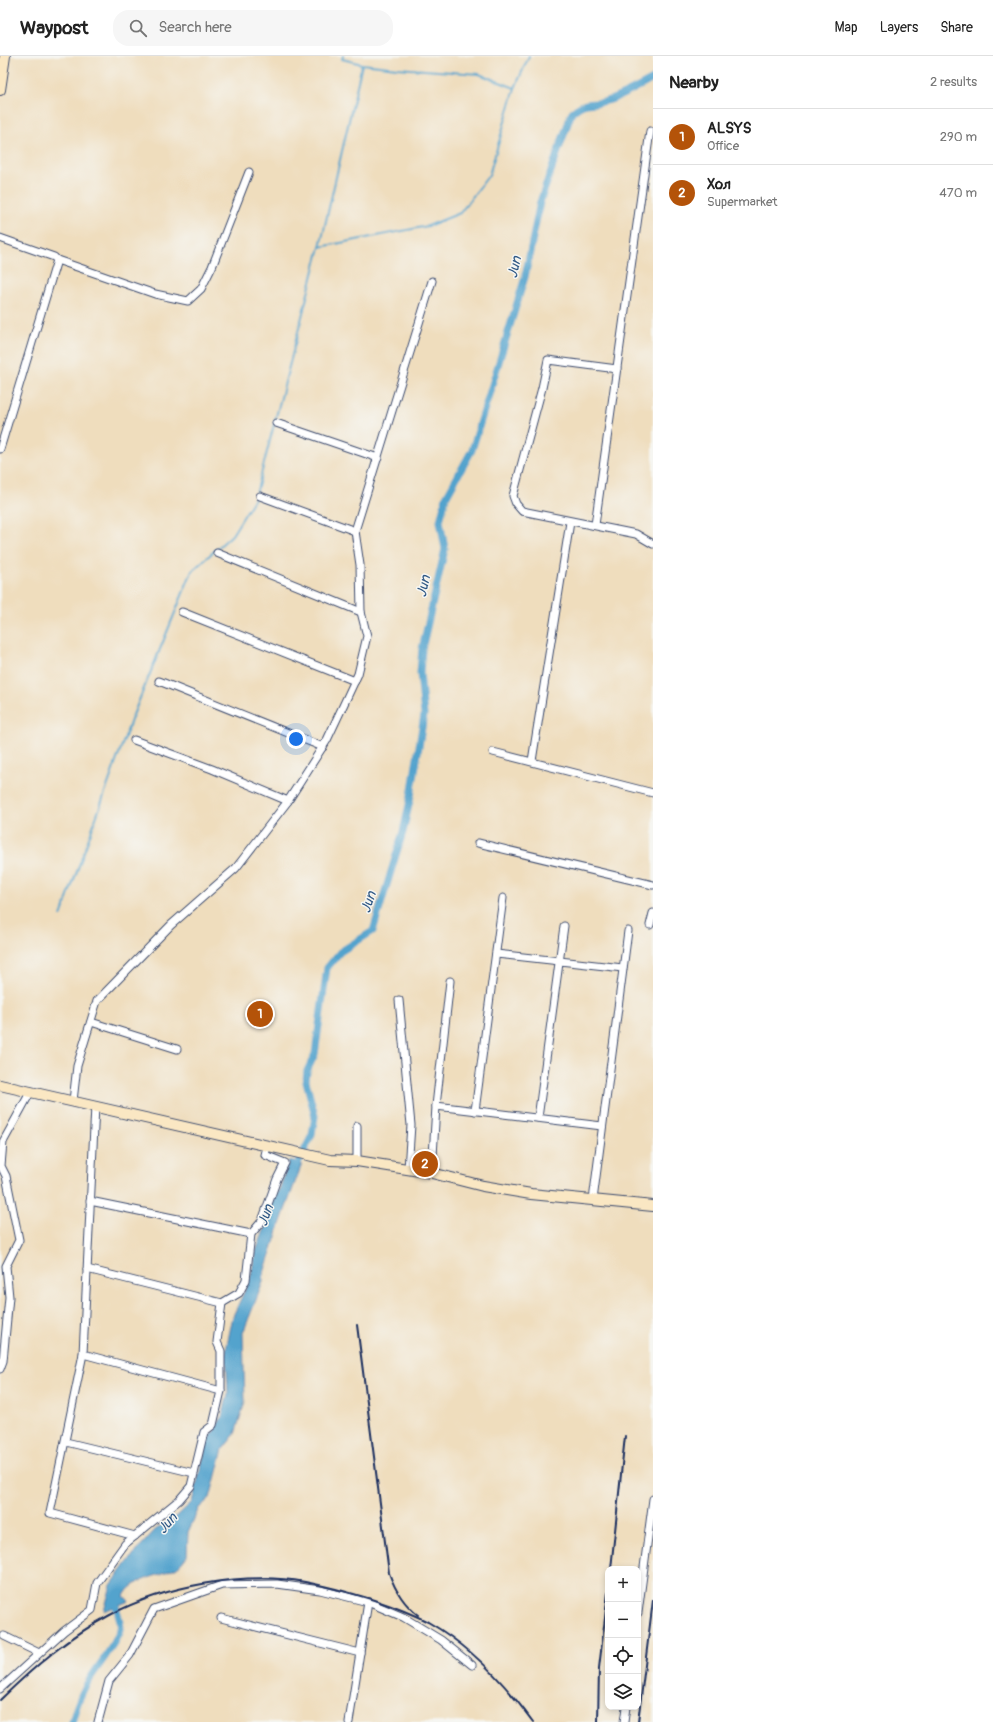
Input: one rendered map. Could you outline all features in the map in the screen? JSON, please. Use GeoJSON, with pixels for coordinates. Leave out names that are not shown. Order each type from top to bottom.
{"type":"FeatureCollection","features":[{"type":"Feature","properties":{"kind":"main road"},"geometry":{"type":"LineString","coordinates":[[0,90],[5,56]]}},
{"type":"Feature","properties":{"kind":"main road"},"geometry":{"type":"LineString","coordinates":[[0,1085],[330,1160],[357,1161],[432,1173],[483,1186],[531,1194],[653,1206]]}},
{"type":"Feature","properties":{"kind":"street"},"geometry":{"type":"LineString","coordinates":[[594,525],[650,131]]}},
{"type":"Feature","properties":{"kind":"street"},"geometry":{"type":"LineString","coordinates":[[0,238],[54,257],[57,260],[155,294],[188,301],[201,289],[212,267],[249,172]]}},
{"type":"Feature","properties":{"kind":"street"},"geometry":{"type":"LineString","coordinates":[[0,449],[57,260]]}},
{"type":"Feature","properties":{"kind":"street"},"geometry":{"type":"LineString","coordinates":[[73,1101],[77,1066],[97,1001],[171,925],[236,868],[288,801],[323,747],[355,681],[367,636],[361,612],[360,565],[355,531],[432,281]]}},
{"type":"Feature","properties":{"kind":"street"},"geometry":{"type":"LineString","coordinates":[[617,369],[548,360],[513,496],[516,504],[522,511],[570,522],[594,525],[636,534],[653,544]]}},
{"type":"Feature","properties":{"kind":"street"},"geometry":{"type":"LineString","coordinates":[[276,423],[378,458]]}},
{"type":"Feature","properties":{"kind":"street"},"geometry":{"type":"LineString","coordinates":[[260,496],[355,531]]}},
{"type":"Feature","properties":{"kind":"street"},"geometry":{"type":"LineString","coordinates":[[532,761],[570,522]]}},
{"type":"Feature","properties":{"kind":"street"},"geometry":{"type":"LineString","coordinates":[[217,553],[361,612]]}},
{"type":"Feature","properties":{"kind":"street"},"geometry":{"type":"LineString","coordinates":[[182,612],[355,681]]}},
{"type":"Feature","properties":{"kind":"street"},"geometry":{"type":"LineString","coordinates":[[159,682],[323,747]]}},
{"type":"Feature","properties":{"kind":"street"},"geometry":{"type":"LineString","coordinates":[[134,740],[288,801]]}},
{"type":"Feature","properties":{"kind":"street"},"geometry":{"type":"LineString","coordinates":[[493,752],[653,793]]}},
{"type":"Feature","properties":{"kind":"street"},"geometry":{"type":"LineString","coordinates":[[478,843],[653,885]]}},
{"type":"Feature","properties":{"kind":"street"},"geometry":{"type":"LineString","coordinates":[[475,1111],[503,898]]}},
{"type":"Feature","properties":{"kind":"street"},"geometry":{"type":"LineString","coordinates":[[650,925],[653,913]]}},
{"type":"Feature","properties":{"kind":"street"},"geometry":{"type":"LineString","coordinates":[[538,1118],[558,960],[564,926]]}},
{"type":"Feature","properties":{"kind":"street"},"geometry":{"type":"LineString","coordinates":[[593,1200],[628,931]]}},
{"type":"Feature","properties":{"kind":"street"},"geometry":{"type":"LineString","coordinates":[[496,954],[623,968]]}},
{"type":"Feature","properties":{"kind":"street"},"geometry":{"type":"LineString","coordinates":[[432,1173],[436,1106],[450,981]]}},
{"type":"Feature","properties":{"kind":"street"},"geometry":{"type":"LineString","coordinates":[[399,1000],[412,1125],[408,1170]]}},
{"type":"Feature","properties":{"kind":"street"},"geometry":{"type":"LineString","coordinates":[[91,1022],[177,1049]]}},
{"type":"Feature","properties":{"kind":"street"},"geometry":{"type":"LineString","coordinates":[[0,1369],[3,1361],[9,1297],[6,1266],[19,1240],[6,1176],[1,1166],[3,1142],[31,1091]]}},
{"type":"Feature","properties":{"kind":"street"},"geometry":{"type":"LineString","coordinates":[[95,1106],[83,1354],[66,1442],[50,1513],[135,1536]]}},
{"type":"Feature","properties":{"kind":"street"},"geometry":{"type":"LineString","coordinates":[[436,1106],[602,1126]]}},
{"type":"Feature","properties":{"kind":"street"},"geometry":{"type":"LineString","coordinates":[[357,1161],[358,1126]]}},
{"type":"Feature","properties":{"kind":"street"},"geometry":{"type":"LineString","coordinates":[[87,1269],[222,1303],[239,1293],[246,1280],[251,1234],[262,1221],[277,1179],[285,1163],[265,1155],[267,1146]]}},
{"type":"Feature","properties":{"kind":"street"},"geometry":{"type":"LineString","coordinates":[[90,1201],[251,1234]]}},
{"type":"Feature","properties":{"kind":"street"},"geometry":{"type":"LineString","coordinates":[[0,1689],[64,1631],[92,1610],[97,1583],[126,1544],[179,1500],[191,1486],[204,1432],[213,1425],[221,1391],[221,1351],[217,1342],[222,1303]]}},
{"type":"Feature","properties":{"kind":"street"},"geometry":{"type":"LineString","coordinates":[[83,1354],[221,1391]]}},
{"type":"Feature","properties":{"kind":"street"},"geometry":{"type":"LineString","coordinates":[[66,1442],[194,1473]]}},
{"type":"Feature","properties":{"kind":"street"},"geometry":{"type":"LineString","coordinates":[[639,1602],[653,1499]]}},
{"type":"Feature","properties":{"kind":"street"},"geometry":{"type":"LineString","coordinates":[[98,1722],[109,1682],[130,1655],[154,1609],[222,1585],[277,1584],[320,1590],[368,1602],[403,1617],[441,1640],[472,1665]]}},
{"type":"Feature","properties":{"kind":"street"},"geometry":{"type":"LineString","coordinates":[[349,1722],[368,1602]]}},
{"type":"Feature","properties":{"kind":"street"},"geometry":{"type":"LineString","coordinates":[[221,1618],[360,1653]]}},
{"type":"Feature","properties":{"kind":"street"},"geometry":{"type":"LineString","coordinates":[[4,1636],[39,1653]]}},
{"type":"Feature","properties":{"kind":"street"},"geometry":{"type":"LineString","coordinates":[[624,1722],[626,1710]]}},
{"type":"Feature","properties":{"kind":"water"},"geometry":{"type":"Polygon","coordinates":[[[289,1160],[302,1164],[266,1267],[263,1282],[243,1333],[245,1402],[235,1434],[223,1449],[210,1498],[199,1508],[188,1532],[187,1556],[181,1564],[175,1568],[139,1582],[133,1586],[124,1596],[129,1601],[104,1611],[111,1585],[136,1551],[155,1530],[176,1517],[192,1502],[207,1443],[222,1417],[228,1394],[226,1350],[233,1316],[250,1279],[256,1251],[265,1228],[270,1204],[280,1188],[289,1160]]]}},
{"type":"Feature","properties":{"kind":"waterway"},"geometry":{"type":"LineString","coordinates":[[343,56],[342,59],[362,64],[479,74],[515,88]]}},
{"type":"Feature","properties":{"kind":"waterway"},"geometry":{"type":"LineString","coordinates":[[320,247],[428,226],[460,213],[489,175],[515,88],[529,56]]}},
{"type":"Feature","properties":{"kind":"waterway"},"geometry":{"type":"LineString","coordinates":[[61,916],[131,720],[192,571],[232,535],[255,498],[320,247],[362,64]]}},
{"type":"Feature","properties":{"kind":"waterway","name":"Jun"},"geometry":{"type":"LineString","coordinates":[[294,1171],[312,1135],[315,1116],[306,1081],[307,1071],[315,1054],[327,968],[340,952],[373,931],[403,832],[411,796],[424,715],[420,673],[422,649],[445,549],[440,521],[446,497],[472,450],[525,277],[540,202],[572,112],[586,104],[607,101],[619,97],[653,79]]}},
{"type":"Feature","properties":{"kind":"waterway","name":"Jun"},"geometry":{"type":"LineString","coordinates":[[72,1722],[77,1705],[85,1687],[111,1648],[120,1630],[121,1626],[115,1601],[116,1597]]}},
{"type":"Feature","properties":{"kind":"railway"},"geometry":{"type":"LineString","coordinates":[[357,1325],[389,1573],[400,1596],[418,1615]]}},
{"type":"Feature","properties":{"kind":"railway"},"geometry":{"type":"LineString","coordinates":[[611,1566],[625,1436]]}},
{"type":"Feature","properties":{"kind":"railway"},"geometry":{"type":"LineString","coordinates":[[0,1700],[25,1676],[65,1643],[110,1615],[131,1605],[179,1589],[205,1584],[256,1578],[281,1579],[305,1582],[357,1595],[395,1607],[428,1622],[458,1642],[486,1666],[511,1693],[533,1722]]}},
{"type":"Feature","properties":{"kind":"railway"},"geometry":{"type":"LineString","coordinates":[[638,1722],[653,1600]]}},
{"type":"Feature","properties":{"kind":"railway"},"geometry":{"type":"LineString","coordinates":[[598,1722],[599,1668],[607,1602]]}},
{"type":"Feature","properties":{"kind":"place","name":"ALSYS"},"geometry":{"type":"Point","coordinates":[260,1014]}},
{"type":"Feature","properties":{"kind":"place","name":"Хол"},"geometry":{"type":"Point","coordinates":[425,1164]}}]}
